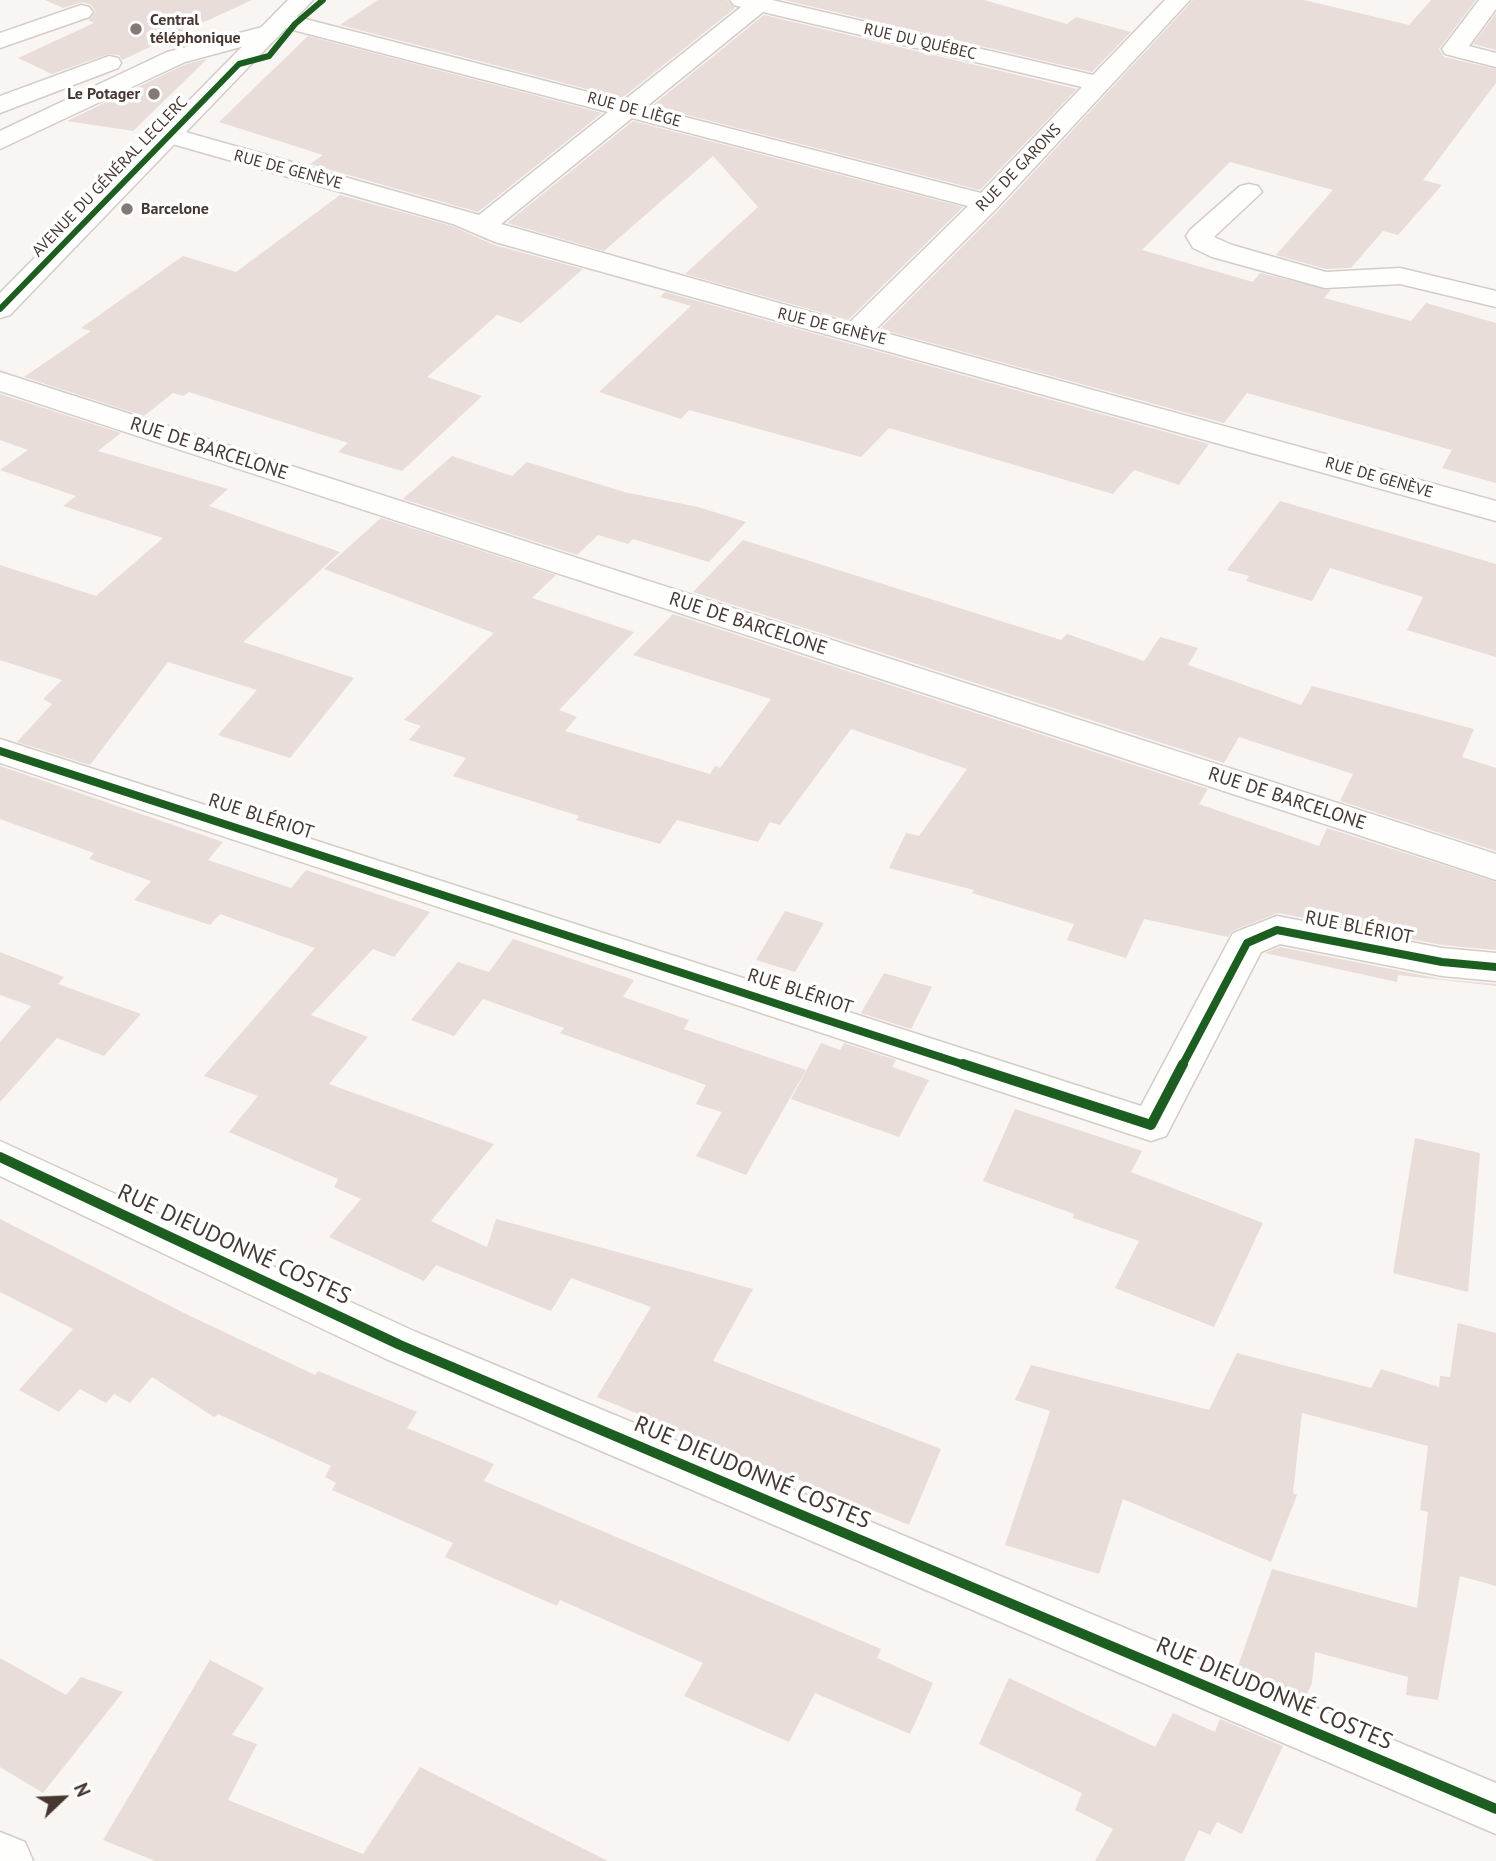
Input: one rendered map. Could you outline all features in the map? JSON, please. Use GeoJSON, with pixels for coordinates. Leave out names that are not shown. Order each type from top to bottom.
{"type":"FeatureCollection","features":[{"type":"Feature","properties":{"kind":"street","name":"AVENUE DU GÉNÉRAL LECLERC"},"geometry":{"type":"LineString","coordinates":[[0,309],[301,0]]}},
{"type":"Feature","properties":{"kind":"street","name":"RUE DE GARONS"},"geometry":{"type":"LineString","coordinates":[[856,332],[987,203],[1178,0]]}},
{"type":"Feature","properties":{"kind":"street"},"geometry":{"type":"LineString","coordinates":[[1491,0],[1454,49],[1496,60]]}},
{"type":"Feature","properties":{"kind":"street","name":"RUE DU QUÉBEC"},"geometry":{"type":"LineString","coordinates":[[750,2],[1099,84]]}},
{"type":"Feature","properties":{"kind":"street"},"geometry":{"type":"LineString","coordinates":[[483,225],[631,109],[750,2]]}},
{"type":"Feature","properties":{"kind":"street"},"geometry":{"type":"LineString","coordinates":[[0,41],[81,12]]}},
{"type":"Feature","properties":{"kind":"street"},"geometry":{"type":"LineString","coordinates":[[0,141],[176,57],[276,26]]}},
{"type":"Feature","properties":{"kind":"street","name":"RUE DE LIÈGE"},"geometry":{"type":"LineString","coordinates":[[276,26],[631,109],[987,203]]}},
{"type":"Feature","properties":{"kind":"street"},"geometry":{"type":"LineString","coordinates":[[0,105],[117,61],[155,67]]}},
{"type":"Feature","properties":{"kind":"street","name":"RUE DE GENÈVE"},"geometry":{"type":"LineString","coordinates":[[170,136],[483,225],[505,236],[1496,511]]}},
{"type":"Feature","properties":{"kind":"street"},"geometry":{"type":"LineString","coordinates":[[1249,192],[1200,236],[1203,242],[1222,251],[1317,279],[1400,276],[1496,299]]}},
{"type":"Feature","properties":{"kind":"street","name":"RUE DE BARCELONE"},"geometry":{"type":"LineString","coordinates":[[0,381],[1496,867]]}},
{"type":"Feature","properties":{"kind":"street","name":"RUE BLÉRIOT"},"geometry":{"type":"LineString","coordinates":[[0,751],[1151,1125],[1247,943],[1277,930],[1442,962],[1496,967]]}},
{"type":"Feature","properties":{"kind":"street","name":"RUE DIEUDONNÉ COSTES"},"geometry":{"type":"LineString","coordinates":[[0,1157],[401,1345],[1496,1809]]}},
{"type":"Feature","properties":{"kind":"street"},"geometry":{"type":"LineString","coordinates":[[0,1858],[6,1861]]}},
{"type":"Feature","properties":{"kind":"building","name":"Central téléphonique"},"geometry":{"type":"Polygon","coordinates":[[[45,0],[252,0],[122,60],[119,55],[108,54],[52,74],[18,58],[94,23],[88,20],[96,12],[91,5],[82,2],[63,8],[45,0]]]}},
{"type":"Feature","properties":{"kind":"building"},"geometry":{"type":"Polygon","coordinates":[[[378,0],[727,0],[735,8],[622,98],[340,25],[378,0]]]}},
{"type":"Feature","properties":{"kind":"building"},"geometry":{"type":"Polygon","coordinates":[[[784,0],[984,0],[1067,24],[1076,17],[1131,32],[1092,72],[784,0]]]}},
{"type":"Feature","properties":{"kind":"building"},"geometry":{"type":"Polygon","coordinates":[[[1193,0],[1304,0],[1409,25],[1431,0],[1476,0],[1439,49],[1444,57],[1496,69],[1496,83],[1423,180],[1442,185],[1398,235],[1383,231],[1351,268],[1326,269],[1276,255],[1333,190],[1230,162],[1142,250],[1253,282],[1260,273],[1331,290],[1324,298],[1411,321],[1426,303],[1496,323],[1496,483],[1442,468],[1452,450],[1247,393],[1224,423],[880,329],[998,211],[1193,0]]]}},
{"type":"Feature","properties":{"kind":"building"},"geometry":{"type":"Polygon","coordinates":[[[1496,13],[1496,50],[1473,44],[1496,13]]]}},
{"type":"Feature","properties":{"kind":"building"},"geometry":{"type":"Polygon","coordinates":[[[764,15],[1077,89],[980,190],[652,106],[764,15]]]}},
{"type":"Feature","properties":{"kind":"building"},"geometry":{"type":"Polygon","coordinates":[[[308,36],[602,113],[478,212],[310,164],[323,155],[219,122],[308,36]]]}},
{"type":"Feature","properties":{"kind":"building"},"geometry":{"type":"Polygon","coordinates":[[[207,59],[133,131],[67,121],[186,64],[207,59]]]}},
{"type":"Feature","properties":{"kind":"building"},"geometry":{"type":"Polygon","coordinates":[[[633,121],[963,207],[848,320],[685,274],[758,207],[713,156],[604,251],[507,223],[633,121]]]}},
{"type":"Feature","properties":{"kind":"building"},"geometry":{"type":"Polygon","coordinates":[[[340,195],[452,226],[494,245],[583,269],[521,323],[497,315],[427,377],[482,396],[402,471],[338,452],[348,443],[189,392],[183,396],[173,393],[144,416],[24,377],[91,331],[81,328],[183,256],[236,272],[340,195]]]}},
{"type":"Feature","properties":{"kind":"building"},"geometry":{"type":"Polygon","coordinates":[[[665,292],[1209,444],[1179,485],[1134,470],[1113,494],[889,428],[861,457],[689,410],[681,419],[599,392],[691,306],[660,297],[665,292]]]}},
{"type":"Feature","properties":{"kind":"building"},"geometry":{"type":"Polygon","coordinates":[[[0,394],[121,433],[98,451],[228,489],[209,506],[340,552],[243,642],[354,678],[290,758],[218,735],[257,690],[168,662],[90,765],[17,742],[52,704],[43,699],[62,680],[0,660],[0,565],[96,596],[163,538],[63,506],[76,496],[0,470],[28,450],[0,440],[0,394]]]}},
{"type":"Feature","properties":{"kind":"building"},"geometry":{"type":"Polygon","coordinates":[[[452,456],[512,476],[527,462],[624,492],[698,507],[746,522],[709,562],[633,539],[628,544],[598,535],[577,555],[403,499],[452,456]]]}},
{"type":"Feature","properties":{"kind":"building"},"geometry":{"type":"Polygon","coordinates":[[[1280,501],[1496,564],[1496,657],[1407,630],[1423,597],[1330,568],[1312,601],[1246,581],[1249,576],[1227,570],[1280,501]]]}},
{"type":"Feature","properties":{"kind":"building"},"geometry":{"type":"Polygon","coordinates":[[[381,518],[556,575],[532,598],[634,632],[559,710],[577,717],[565,731],[710,774],[715,766],[720,768],[771,699],[633,655],[673,614],[1208,789],[1199,804],[1319,846],[1327,828],[1496,882],[1496,950],[1442,945],[1278,913],[1232,931],[1228,937],[1144,919],[1126,958],[1067,940],[1074,924],[972,893],[974,890],[889,868],[906,833],[919,836],[967,769],[851,729],[780,825],[770,822],[758,842],[677,820],[660,844],[576,820],[579,816],[453,776],[466,758],[409,740],[421,726],[404,720],[494,633],[324,569],[381,518]]]}},
{"type":"Feature","properties":{"kind":"building"},"geometry":{"type":"Polygon","coordinates":[[[743,540],[1061,640],[1067,634],[1144,661],[1160,637],[1198,648],[1188,665],[1301,705],[1312,686],[1474,729],[1462,757],[1496,768],[1496,851],[1340,801],[1353,774],[1239,737],[1224,763],[693,592],[743,540]]]}},
{"type":"Feature","properties":{"kind":"building"},"geometry":{"type":"Polygon","coordinates":[[[0,766],[223,842],[208,860],[291,888],[306,870],[430,912],[394,957],[373,949],[311,1015],[368,1037],[329,1084],[494,1144],[431,1221],[487,1247],[496,1219],[753,1289],[713,1361],[941,1449],[909,1525],[597,1397],[651,1307],[571,1278],[551,1311],[436,1265],[424,1281],[329,1237],[361,1199],[334,1187],[338,1179],[229,1132],[258,1096],[204,1076],[315,948],[220,914],[210,925],[134,900],[151,881],[89,859],[94,853],[0,819],[0,766]]]}},
{"type":"Feature","properties":{"kind":"building"},"geometry":{"type":"Polygon","coordinates":[[[785,911],[824,923],[795,972],[756,960],[785,911]]]}},
{"type":"Feature","properties":{"kind":"building"},"geometry":{"type":"Polygon","coordinates":[[[513,939],[634,980],[623,997],[689,1020],[684,1029],[806,1070],[746,1175],[696,1156],[722,1112],[696,1104],[706,1085],[560,1033],[564,1028],[483,999],[454,1036],[411,1020],[458,962],[489,972],[513,939]]]}},
{"type":"Feature","properties":{"kind":"building"},"geometry":{"type":"Polygon","coordinates":[[[1280,947],[1441,979],[1496,986],[1398,975],[1397,982],[1265,953],[1280,947]]]}},
{"type":"Feature","properties":{"kind":"building"},"geometry":{"type":"Polygon","coordinates":[[[0,952],[64,977],[58,984],[141,1014],[104,1056],[57,1038],[0,1102],[0,1042],[31,1006],[0,995],[0,952]]]}},
{"type":"Feature","properties":{"kind":"building"},"geometry":{"type":"Polygon","coordinates":[[[884,973],[932,987],[911,1029],[861,1013],[884,973]]]}},
{"type":"Feature","properties":{"kind":"building"},"geometry":{"type":"Polygon","coordinates":[[[821,1043],[840,1050],[844,1043],[896,1060],[892,1067],[929,1080],[899,1137],[791,1099],[821,1043]]]}},
{"type":"Feature","properties":{"kind":"building"},"geometry":{"type":"Polygon","coordinates":[[[1015,1109],[1142,1151],[1131,1172],[1263,1223],[1214,1327],[1115,1288],[1139,1241],[1073,1218],[1074,1214],[983,1181],[1015,1109]]]}},
{"type":"Feature","properties":{"kind":"building"},"geometry":{"type":"Polygon","coordinates":[[[1415,1138],[1480,1153],[1468,1292],[1393,1273],[1415,1138]]]}},
{"type":"Feature","properties":{"kind":"building"},"geometry":{"type":"Polygon","coordinates":[[[0,1219],[186,1314],[315,1375],[318,1371],[417,1412],[407,1428],[494,1464],[484,1481],[881,1649],[877,1658],[933,1683],[910,1734],[815,1693],[789,1742],[684,1696],[703,1663],[560,1600],[557,1606],[445,1557],[453,1543],[332,1490],[336,1483],[325,1477],[331,1466],[218,1414],[214,1417],[152,1377],[130,1403],[114,1394],[106,1403],[80,1389],[59,1412],[19,1390],[73,1329],[0,1292],[0,1219]]]}},
{"type":"Feature","properties":{"kind":"building"},"geometry":{"type":"Polygon","coordinates":[[[1458,1323],[1496,1333],[1496,1586],[1460,1576],[1438,1700],[1406,1695],[1408,1677],[1315,1652],[1312,1683],[1304,1700],[1236,1672],[1272,1569],[1417,1608],[1428,1512],[1420,1510],[1428,1446],[1302,1413],[1293,1493],[1297,1495],[1271,1562],[1123,1499],[1099,1574],[1005,1545],[1050,1411],[1015,1400],[1031,1365],[1209,1410],[1237,1353],[1371,1388],[1381,1369],[1439,1387],[1440,1376],[1450,1377],[1458,1323]]]}},
{"type":"Feature","properties":{"kind":"building"},"geometry":{"type":"Polygon","coordinates":[[[0,1658],[66,1695],[81,1677],[123,1692],[43,1793],[0,1767],[0,1658]]]}},
{"type":"Feature","properties":{"kind":"building"},"geometry":{"type":"Polygon","coordinates":[[[210,1660],[264,1688],[232,1735],[257,1744],[228,1800],[363,1854],[420,1767],[608,1861],[155,1861],[103,1840],[210,1660]]]}},
{"type":"Feature","properties":{"kind":"building"},"geometry":{"type":"Polygon","coordinates":[[[1009,1678],[1155,1747],[1173,1713],[1215,1732],[1220,1719],[1283,1746],[1242,1834],[1217,1822],[1210,1835],[1199,1830],[1184,1861],[1095,1861],[1113,1829],[1075,1810],[1082,1793],[979,1744],[1009,1678]]]}},
{"type":"Feature","properties":{"kind":"cycle path"},"geometry":{"type":"LineString","coordinates":[[0,309],[239,64],[269,56],[295,24],[323,0]]}},
{"type":"Feature","properties":{"kind":"cycle path"},"geometry":{"type":"LineString","coordinates":[[0,751],[1151,1125],[1247,943],[1277,930],[1442,962],[1496,967]]}},
{"type":"Feature","properties":{"kind":"cycle path"},"geometry":{"type":"LineString","coordinates":[[0,1157],[400,1345],[1496,1809]]}},
{"type":"Feature","properties":{"kind":"place","name":"Central téléphonique"},"geometry":{"type":"Point","coordinates":[136,29]}},
{"type":"Feature","properties":{"kind":"place","name":"Le Potager"},"geometry":{"type":"Point","coordinates":[154,94]}},
{"type":"Feature","properties":{"kind":"place","name":"Barcelone"},"geometry":{"type":"Point","coordinates":[127,209]}}]}
